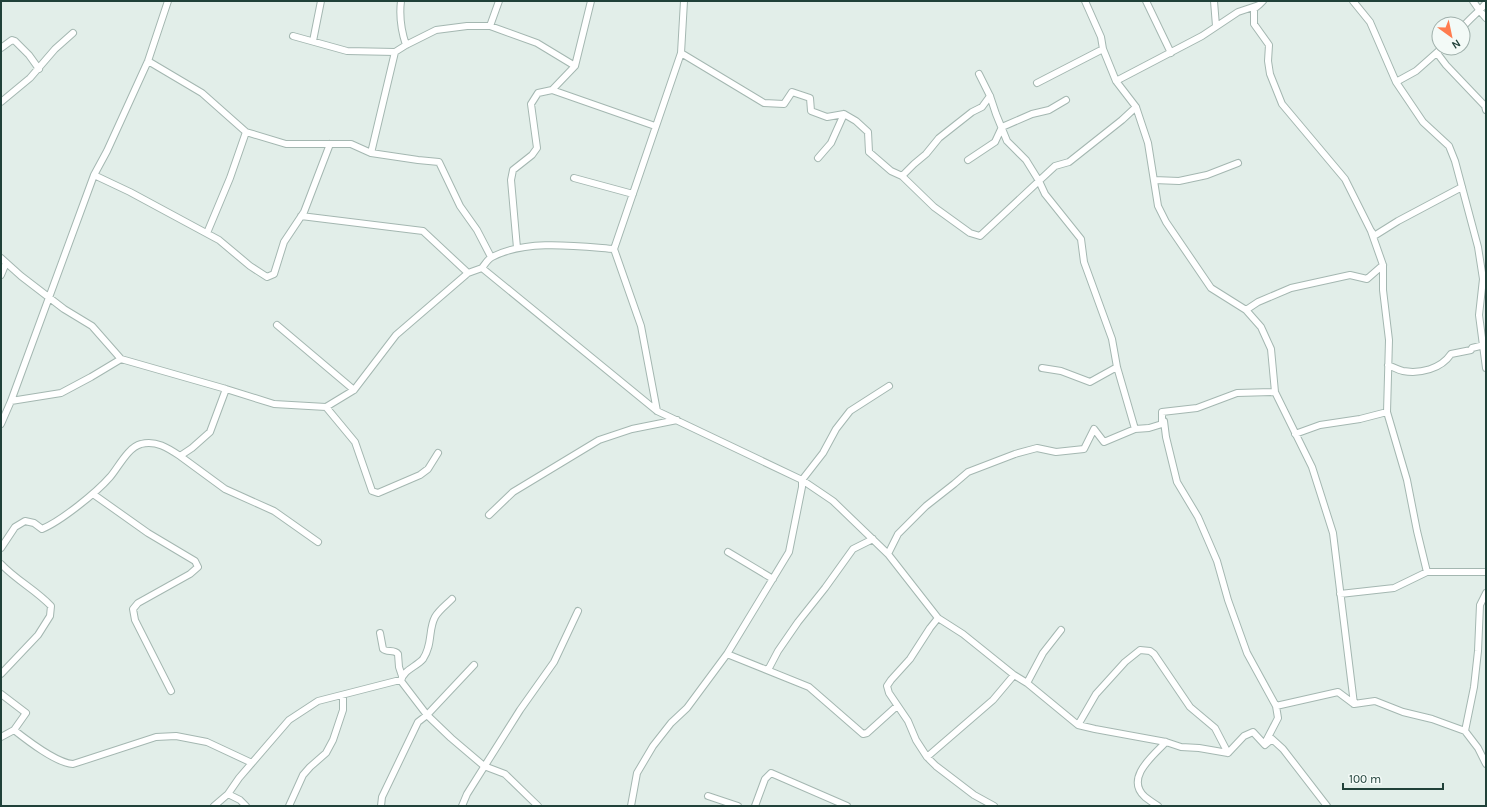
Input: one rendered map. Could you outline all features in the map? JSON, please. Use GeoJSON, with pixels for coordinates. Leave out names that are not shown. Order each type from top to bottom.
{"type":"FeatureCollection","features":[{"type":"Feature","properties":{"kind":"street"},"geometry":{"type":"LineString","coordinates":[[1,424],[12,401],[94,175],[107,151],[148,61],[168,1]]}},
{"type":"Feature","properties":{"kind":"street"},"geometry":{"type":"LineString","coordinates":[[313,41],[320,1]]}},
{"type":"Feature","properties":{"kind":"street"},"geometry":{"type":"LineString","coordinates":[[400,1],[399,15],[401,30],[406,45]]}},
{"type":"Feature","properties":{"kind":"street"},"geometry":{"type":"LineString","coordinates":[[490,26],[499,1]]}},
{"type":"Feature","properties":{"kind":"street"},"geometry":{"type":"LineString","coordinates":[[552,90],[575,66],[591,1]]}},
{"type":"Feature","properties":{"kind":"street"},"geometry":{"type":"LineString","coordinates":[[658,411],[640,326],[614,249],[681,53],[684,1]]}},
{"type":"Feature","properties":{"kind":"street"},"geometry":{"type":"LineString","coordinates":[[1085,1],[1101,37],[1103,49],[1116,82],[1136,107],[1148,143],[1158,206],[1166,222],[1211,288],[1246,310],[1261,327],[1271,349],[1275,392],[1312,467],[1329,520],[1332,533],[1354,704]]}},
{"type":"Feature","properties":{"kind":"street"},"geometry":{"type":"LineString","coordinates":[[1146,1],[1171,53]]}},
{"type":"Feature","properties":{"kind":"street"},"geometry":{"type":"LineString","coordinates":[[1214,1],[1216,26]]}},
{"type":"Feature","properties":{"kind":"street"},"geometry":{"type":"LineString","coordinates":[[1353,1],[1370,22],[1396,82],[1423,122],[1449,146],[1455,161],[1478,247],[1482,279],[1479,316],[1486,368]]}},
{"type":"Feature","properties":{"kind":"street"},"geometry":{"type":"LineString","coordinates":[[1473,1],[1486,18]]}},
{"type":"Feature","properties":{"kind":"street"},"geometry":{"type":"LineString","coordinates":[[1116,82],[1146,64],[1171,53],[1202,36],[1238,12],[1261,3]]}},
{"type":"Feature","properties":{"kind":"street"},"geometry":{"type":"LineString","coordinates":[[1261,3],[1254,9],[1254,24],[1269,45],[1268,61],[1270,74],[1282,104],[1345,179],[1374,236],[1398,221],[1462,187]]}},
{"type":"Feature","properties":{"kind":"street"},"geometry":{"type":"LineString","coordinates":[[1471,17],[1480,12],[1486,3]]}},
{"type":"Feature","properties":{"kind":"street"},"geometry":{"type":"LineString","coordinates":[[293,36],[347,51],[395,52],[436,30],[467,26],[490,26],[537,43],[575,66]]}},
{"type":"Feature","properties":{"kind":"street"},"geometry":{"type":"LineString","coordinates":[[1,102],[30,78],[55,49],[73,33]]}},
{"type":"Feature","properties":{"kind":"street"},"geometry":{"type":"LineString","coordinates":[[1,48],[12,40],[15,41],[29,55],[39,69]]}},
{"type":"Feature","properties":{"kind":"street"},"geometry":{"type":"LineString","coordinates":[[1037,83],[1103,49]]}},
{"type":"Feature","properties":{"kind":"street"},"geometry":{"type":"LineString","coordinates":[[371,153],[395,52]]}},
{"type":"Feature","properties":{"kind":"street"},"geometry":{"type":"LineString","coordinates":[[681,53],[764,103],[784,104],[792,92],[810,98],[811,110],[827,117],[844,114],[856,121],[868,132],[869,152],[891,171],[902,176],[934,207],[970,233],[980,236],[1055,166],[1069,162],[1136,107]]}},
{"type":"Feature","properties":{"kind":"street"},"geometry":{"type":"LineString","coordinates":[[1396,82],[1416,71],[1434,56]]}},
{"type":"Feature","properties":{"kind":"street"},"geometry":{"type":"LineString","coordinates":[[1439,56],[1485,106],[1486,110]]}},
{"type":"Feature","properties":{"kind":"street"},"geometry":{"type":"LineString","coordinates":[[148,61],[202,93],[246,132],[286,144],[352,144],[371,153],[439,162],[460,206],[477,230],[491,257]]}},
{"type":"Feature","properties":{"kind":"street"},"geometry":{"type":"LineString","coordinates":[[979,74],[990,96],[1007,141],[1026,160],[1045,194],[1081,239],[1084,262],[1112,339],[1116,367],[1135,429]]}},
{"type":"Feature","properties":{"kind":"street"},"geometry":{"type":"LineString","coordinates":[[517,248],[511,180],[513,170],[532,155],[537,148],[531,104],[538,93],[552,90],[655,126]]}},
{"type":"Feature","properties":{"kind":"street"},"geometry":{"type":"LineString","coordinates":[[902,176],[926,154],[938,138],[972,112],[982,107],[990,96]]}},
{"type":"Feature","properties":{"kind":"street"},"geometry":{"type":"LineString","coordinates":[[968,160],[995,142],[1002,127],[1032,114],[1049,110],[1066,100]]}},
{"type":"Feature","properties":{"kind":"street"},"geometry":{"type":"LineString","coordinates":[[818,158],[831,143],[844,114]]}},
{"type":"Feature","properties":{"kind":"street"},"geometry":{"type":"LineString","coordinates":[[207,233],[230,178],[246,132]]}},
{"type":"Feature","properties":{"kind":"street"},"geometry":{"type":"LineString","coordinates":[[94,175],[130,192],[219,240],[250,266],[267,277],[274,274],[284,242],[304,212],[330,144]]}},
{"type":"Feature","properties":{"kind":"street"},"geometry":{"type":"LineString","coordinates":[[1154,180],[1179,182],[1207,175],[1238,163]]}},
{"type":"Feature","properties":{"kind":"street"},"geometry":{"type":"LineString","coordinates":[[574,178],[633,194]]}},
{"type":"Feature","properties":{"kind":"street"},"geometry":{"type":"LineString","coordinates":[[300,216],[423,231],[468,273]]}},
{"type":"Feature","properties":{"kind":"street"},"geometry":{"type":"LineString","coordinates":[[1371,231],[1383,265],[1383,290],[1389,340],[1386,412],[1407,480],[1416,531],[1427,572]]}},
{"type":"Feature","properties":{"kind":"street"},"geometry":{"type":"LineString","coordinates":[[4,260],[21,276],[64,309],[92,326],[121,359],[226,388],[274,404],[326,407],[354,390],[396,335],[468,273],[482,268],[491,257],[517,248],[565,245],[614,249]]}},
{"type":"Feature","properties":{"kind":"street"},"geometry":{"type":"LineString","coordinates":[[1,275],[4,260]]}},
{"type":"Feature","properties":{"kind":"street"},"geometry":{"type":"LineString","coordinates":[[1246,310],[1258,302],[1291,288],[1350,275],[1367,279],[1383,265]]}},
{"type":"Feature","properties":{"kind":"street"},"geometry":{"type":"LineString","coordinates":[[482,268],[658,411],[728,446],[802,480],[833,501],[888,554],[938,618],[963,634],[1014,675],[1027,683],[1078,725],[1166,742],[1181,747],[1199,748],[1228,753]]}},
{"type":"Feature","properties":{"kind":"street"},"geometry":{"type":"LineString","coordinates":[[277,325],[354,390]]}},
{"type":"Feature","properties":{"kind":"street"},"geometry":{"type":"LineString","coordinates":[[1388,365],[1402,370],[1425,371],[1438,366],[1447,360],[1451,354],[1471,350],[1472,348],[1484,345]]}},
{"type":"Feature","properties":{"kind":"street"},"geometry":{"type":"LineString","coordinates":[[12,401],[61,393],[121,359]]}},
{"type":"Feature","properties":{"kind":"street"},"geometry":{"type":"LineString","coordinates":[[1042,368],[1061,371],[1090,382],[1116,367]]}},
{"type":"Feature","properties":{"kind":"street"},"geometry":{"type":"LineString","coordinates":[[631,806],[637,773],[653,746],[671,723],[687,708],[727,654],[789,552],[802,488],[802,480],[823,454],[836,429],[850,411],[889,386]]}},
{"type":"Feature","properties":{"kind":"street"},"geometry":{"type":"LineString","coordinates":[[180,456],[192,448],[210,432],[226,388]]}},
{"type":"Feature","properties":{"kind":"street"},"geometry":{"type":"LineString","coordinates":[[1162,412],[1197,408],[1237,393],[1275,392]]}},
{"type":"Feature","properties":{"kind":"street"},"geometry":{"type":"LineString","coordinates":[[326,407],[355,442],[372,491],[378,493],[420,475],[428,469],[438,453]]}},
{"type":"Feature","properties":{"kind":"street"},"geometry":{"type":"LineString","coordinates":[[888,554],[898,534],[926,506],[968,472],[1015,454],[1037,448],[1056,452],[1084,449],[1094,429],[1104,442],[1135,429],[1148,428],[1162,424],[1162,412]]}},
{"type":"Feature","properties":{"kind":"street"},"geometry":{"type":"LineString","coordinates":[[1162,412],[1166,437],[1178,482],[1198,517],[1217,561],[1228,600],[1247,653],[1276,706],[1278,718],[1265,745]]}},
{"type":"Feature","properties":{"kind":"street"},"geometry":{"type":"LineString","coordinates":[[1295,434],[1320,425],[1360,419],[1386,412]]}},
{"type":"Feature","properties":{"kind":"street"},"geometry":{"type":"LineString","coordinates":[[489,515],[513,492],[599,440],[632,429],[677,420]]}},
{"type":"Feature","properties":{"kind":"street"},"geometry":{"type":"LineString","coordinates":[[1,548],[15,527],[25,520],[34,523],[42,530],[49,526],[93,494],[110,477],[124,456],[140,444],[158,443],[180,456],[225,489],[274,511],[318,542]]}},
{"type":"Feature","properties":{"kind":"street"},"geometry":{"type":"LineString","coordinates":[[93,494],[148,533],[195,560],[198,567],[190,574],[138,603],[133,609],[135,620],[171,691]]}},
{"type":"Feature","properties":{"kind":"street"},"geometry":{"type":"LineString","coordinates":[[768,670],[778,651],[798,622],[853,549],[873,539]]}},
{"type":"Feature","properties":{"kind":"street"},"geometry":{"type":"LineString","coordinates":[[728,552],[773,579]]}},
{"type":"Feature","properties":{"kind":"street"},"geometry":{"type":"LineString","coordinates":[[1,564],[11,575],[44,598],[50,606],[50,616],[38,635],[1,674]]}},
{"type":"Feature","properties":{"kind":"street"},"geometry":{"type":"LineString","coordinates":[[1340,594],[1394,588],[1427,572],[1486,572]]}},
{"type":"Feature","properties":{"kind":"street"},"geometry":{"type":"LineString","coordinates":[[1465,731],[1474,687],[1478,651],[1480,605],[1486,592]]}},
{"type":"Feature","properties":{"kind":"street"},"geometry":{"type":"LineString","coordinates":[[214,806],[228,794],[288,720],[318,701],[402,679],[422,659],[429,647],[435,618],[452,599]]}},
{"type":"Feature","properties":{"kind":"street"},"geometry":{"type":"LineString","coordinates":[[462,806],[467,794],[484,766],[520,710],[554,662],[578,611]]}},
{"type":"Feature","properties":{"kind":"street"},"geometry":{"type":"LineString","coordinates":[[938,618],[910,659],[887,686],[889,693],[908,721],[916,740],[927,757],[936,766],[974,795],[994,806]]}},
{"type":"Feature","properties":{"kind":"street"},"geometry":{"type":"LineString","coordinates":[[1027,683],[1043,653],[1061,630]]}},
{"type":"Feature","properties":{"kind":"street"},"geometry":{"type":"LineString","coordinates":[[380,633],[383,649],[385,651],[398,654],[402,679],[427,715],[484,766],[505,774],[538,806]]}},
{"type":"Feature","properties":{"kind":"street"},"geometry":{"type":"LineString","coordinates":[[1078,725],[1096,694],[1125,662],[1140,650],[1148,650],[1154,654],[1190,708],[1216,728],[1228,753]]}},
{"type":"Feature","properties":{"kind":"street"},"geometry":{"type":"LineString","coordinates":[[727,654],[809,687],[864,734],[897,706]]}},
{"type":"Feature","properties":{"kind":"street"},"geometry":{"type":"LineString","coordinates":[[381,806],[382,797],[414,728],[474,664]]}},
{"type":"Feature","properties":{"kind":"street"},"geometry":{"type":"LineString","coordinates":[[927,757],[993,700],[1014,675]]}},
{"type":"Feature","properties":{"kind":"street"},"geometry":{"type":"LineString","coordinates":[[1276,706],[1338,692],[1354,704],[1375,701],[1403,712],[1432,719],[1465,731],[1478,748],[1486,764]]}},
{"type":"Feature","properties":{"kind":"street"},"geometry":{"type":"LineString","coordinates":[[1,694],[26,713],[14,730],[1,737]]}},
{"type":"Feature","properties":{"kind":"street"},"geometry":{"type":"LineString","coordinates":[[289,806],[303,775],[326,753],[333,740],[344,710],[343,695]]}},
{"type":"Feature","properties":{"kind":"street"},"geometry":{"type":"LineString","coordinates":[[14,730],[35,747],[67,764],[73,764],[156,738],[176,736],[207,742],[252,763]]}},
{"type":"Feature","properties":{"kind":"street"},"geometry":{"type":"LineString","coordinates":[[1228,753],[1244,736],[1254,732],[1265,745]]}},
{"type":"Feature","properties":{"kind":"street"},"geometry":{"type":"LineString","coordinates":[[1265,745],[1272,739],[1283,749],[1327,806]]}},
{"type":"Feature","properties":{"kind":"street"},"geometry":{"type":"LineString","coordinates":[[1158,806],[1144,796],[1139,788],[1138,780],[1141,770],[1166,742]]}},
{"type":"Feature","properties":{"kind":"street"},"geometry":{"type":"LineString","coordinates":[[754,806],[765,779],[771,774],[834,803],[847,806]]}},
{"type":"Feature","properties":{"kind":"street"},"geometry":{"type":"LineString","coordinates":[[228,794],[240,800],[246,806]]}},
{"type":"Feature","properties":{"kind":"street"},"geometry":{"type":"LineString","coordinates":[[708,796],[738,806]]}}]}
